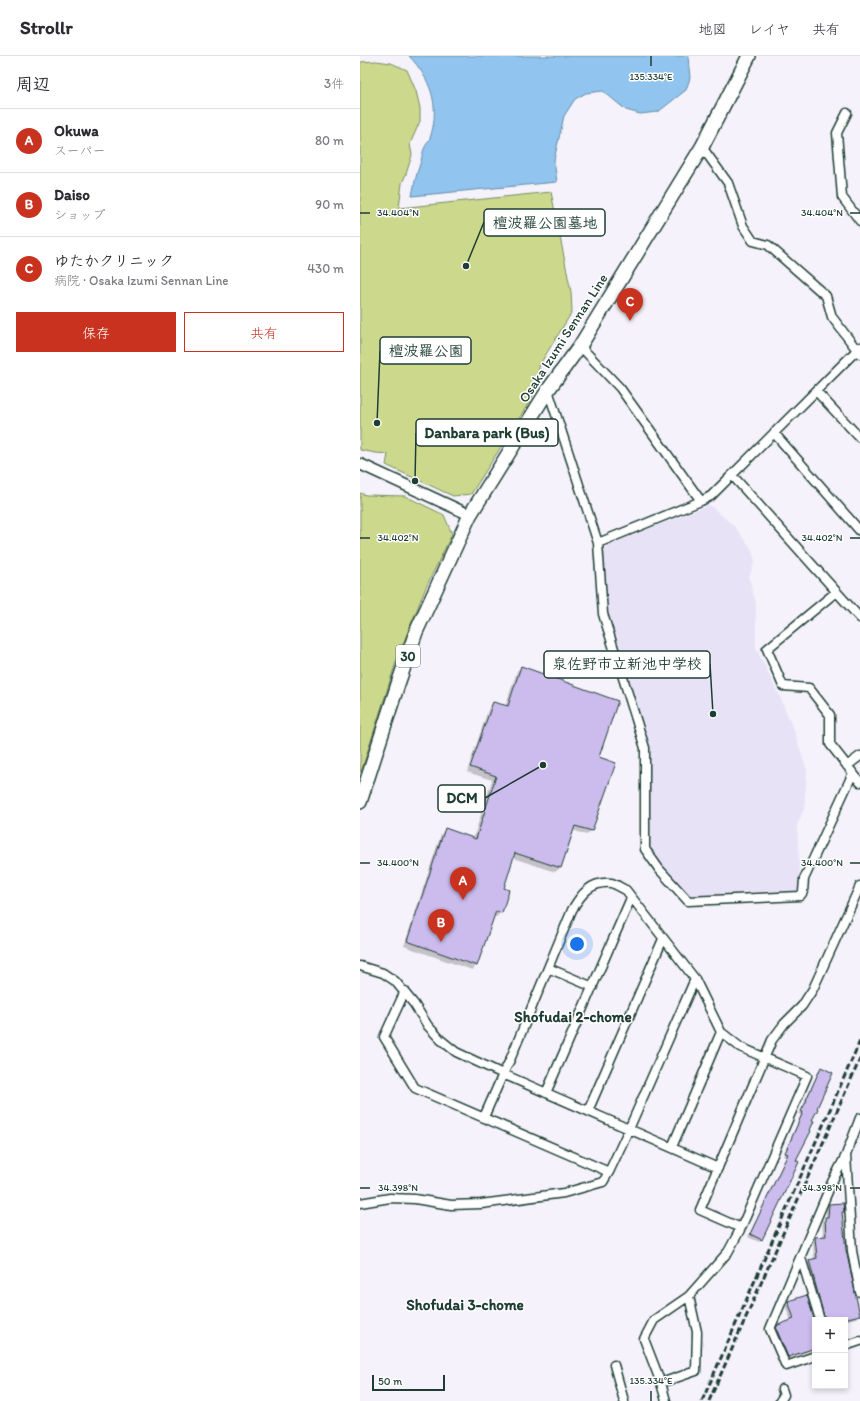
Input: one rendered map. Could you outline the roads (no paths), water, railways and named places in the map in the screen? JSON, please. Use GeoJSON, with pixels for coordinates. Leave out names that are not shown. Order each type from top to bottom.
{"type":"FeatureCollection","features":[{"type":"Feature","properties":{"kind":"main road","name":"Osaka Izumi Sennan Line"},"geometry":{"type":"LineString","coordinates":[[360,802],[416,632],[470,515],[548,390],[580,346],[702,147],[749,56]]}},
{"type":"Feature","properties":{"kind":"street"},"geometry":{"type":"LineString","coordinates":[[847,113],[837,133],[842,197],[860,221]]}},
{"type":"Feature","properties":{"kind":"street"},"geometry":{"type":"LineString","coordinates":[[598,543],[711,496],[774,432],[859,351],[832,317],[826,296],[768,245],[753,241],[743,226],[728,183],[702,147]]}},
{"type":"Feature","properties":{"kind":"street"},"geometry":{"type":"LineString","coordinates":[[580,346],[620,388],[701,501]]}},
{"type":"Feature","properties":{"kind":"street"},"geometry":{"type":"LineString","coordinates":[[548,390],[598,543],[603,614],[645,748],[645,849],[659,869],[688,901],[800,896],[803,892],[804,879],[853,773]]}},
{"type":"Feature","properties":{"kind":"street"},"geometry":{"type":"LineString","coordinates":[[816,391],[860,438]]}},
{"type":"Feature","properties":{"kind":"street"},"geometry":{"type":"LineString","coordinates":[[774,432],[860,531]]}},
{"type":"Feature","properties":{"kind":"street"},"geometry":{"type":"LineString","coordinates":[[360,464],[470,515]]}},
{"type":"Feature","properties":{"kind":"street"},"geometry":{"type":"LineString","coordinates":[[732,475],[860,618]]}},
{"type":"Feature","properties":{"kind":"street"},"geometry":{"type":"LineString","coordinates":[[836,592],[768,649],[784,686],[810,688],[830,715],[830,744],[860,782]]}},
{"type":"Feature","properties":{"kind":"street"},"geometry":{"type":"LineString","coordinates":[[847,766],[860,756]]}},
{"type":"Feature","properties":{"kind":"street"},"geometry":{"type":"LineString","coordinates":[[484,1117],[510,1060],[572,910],[587,888],[597,884],[612,883],[626,890],[695,979],[721,1032],[740,1047],[807,1076],[728,1252],[689,1296],[654,1320],[644,1339],[661,1383],[666,1401]]}},
{"type":"Feature","properties":{"kind":"street"},"geometry":{"type":"LineString","coordinates":[[740,1228],[700,1210],[763,1057],[772,1040],[784,1024],[802,1006],[813,989],[860,886]]}},
{"type":"Feature","properties":{"kind":"street"},"geometry":{"type":"LineString","coordinates":[[546,1093],[631,898]]}},
{"type":"Feature","properties":{"kind":"street"},"geometry":{"type":"LineString","coordinates":[[588,1111],[663,939]]}},
{"type":"Feature","properties":{"kind":"street"},"geometry":{"type":"LineString","coordinates":[[360,966],[383,973],[395,981],[405,991],[428,1026],[441,1040],[456,1052],[718,1168]]}},
{"type":"Feature","properties":{"kind":"street"},"geometry":{"type":"LineString","coordinates":[[548,968],[592,987]]}},
{"type":"Feature","properties":{"kind":"street"},"geometry":{"type":"LineString","coordinates":[[360,1203],[390,1198],[415,1199],[451,1205],[474,1204],[530,1199],[564,1193],[603,1182],[629,1129],[695,979]]}},
{"type":"Feature","properties":{"kind":"street"},"geometry":{"type":"LineString","coordinates":[[405,991],[384,1037],[415,1088],[609,1172]]}},
{"type":"Feature","properties":{"kind":"street"},"geometry":{"type":"LineString","coordinates":[[672,1147],[721,1032]]}},
{"type":"Feature","properties":{"kind":"street"},"geometry":{"type":"LineString","coordinates":[[812,1357],[786,1366],[770,1329],[832,1182],[846,1155],[860,1118]]}},
{"type":"Feature","properties":{"kind":"street"},"geometry":{"type":"LineString","coordinates":[[846,1155],[852,1251],[860,1292]]}},
{"type":"Feature","properties":{"kind":"street"},"geometry":{"type":"LineString","coordinates":[[801,1258],[819,1317]]}},
{"type":"Feature","properties":{"kind":"street"},"geometry":{"type":"LineString","coordinates":[[661,1383],[696,1371],[697,1332],[689,1296]]}},
{"type":"Feature","properties":{"kind":"street"},"geometry":{"type":"LineString","coordinates":[[848,1345],[860,1341]]}},
{"type":"Feature","properties":{"kind":"street"},"geometry":{"type":"LineString","coordinates":[[614,1365],[624,1401]]}},
{"type":"Feature","properties":{"kind":"street"},"geometry":{"type":"LineString","coordinates":[[780,1401],[784,1395],[782,1389]]}},
{"type":"Feature","properties":{"kind":"water"},"geometry":{"type":"Polygon","coordinates":[[[409,56],[688,56],[690,78],[686,90],[658,112],[640,114],[626,110],[603,91],[586,93],[575,99],[564,116],[554,160],[557,182],[412,196],[423,151],[430,139],[434,124],[434,102],[428,82],[423,73],[409,56]]]}},
{"type":"Feature","properties":{"kind":"railway"},"geometry":{"type":"LineString","coordinates":[[702,1401],[860,1041]]}},
{"type":"Feature","properties":{"kind":"railway"},"geometry":{"type":"LineString","coordinates":[[709,1401],[860,1059]]}},
{"type":"Feature","properties":{"kind":"place","name":"檀波羅公園墓地"},"geometry":{"type":"Point","coordinates":[466,266]}},
{"type":"Feature","properties":{"kind":"place","name":"ゆたかクリニック"},"geometry":{"type":"Point","coordinates":[630,321]}},
{"type":"Feature","properties":{"kind":"place","name":"檀波羅公園"},"geometry":{"type":"Point","coordinates":[377,423]}},
{"type":"Feature","properties":{"kind":"place","name":"Danbara park (Bus)"},"geometry":{"type":"Point","coordinates":[415,481]}},
{"type":"Feature","properties":{"kind":"place","name":"泉佐野市立新池中学校"},"geometry":{"type":"Point","coordinates":[713,714]}},
{"type":"Feature","properties":{"kind":"place","name":"DCM"},"geometry":{"type":"Point","coordinates":[543,765]}},
{"type":"Feature","properties":{"kind":"place","name":"Okuwa"},"geometry":{"type":"Point","coordinates":[463,900]}},
{"type":"Feature","properties":{"kind":"place","name":"Daiso"},"geometry":{"type":"Point","coordinates":[441,942]}},
{"type":"Feature","properties":{"kind":"district","name":"Shofudai 2-chome"},"geometry":{"type":"Point","coordinates":[573,1017]}},
{"type":"Feature","properties":{"kind":"district","name":"Shofudai 3-chome"},"geometry":{"type":"Point","coordinates":[465,1305]}}]}
